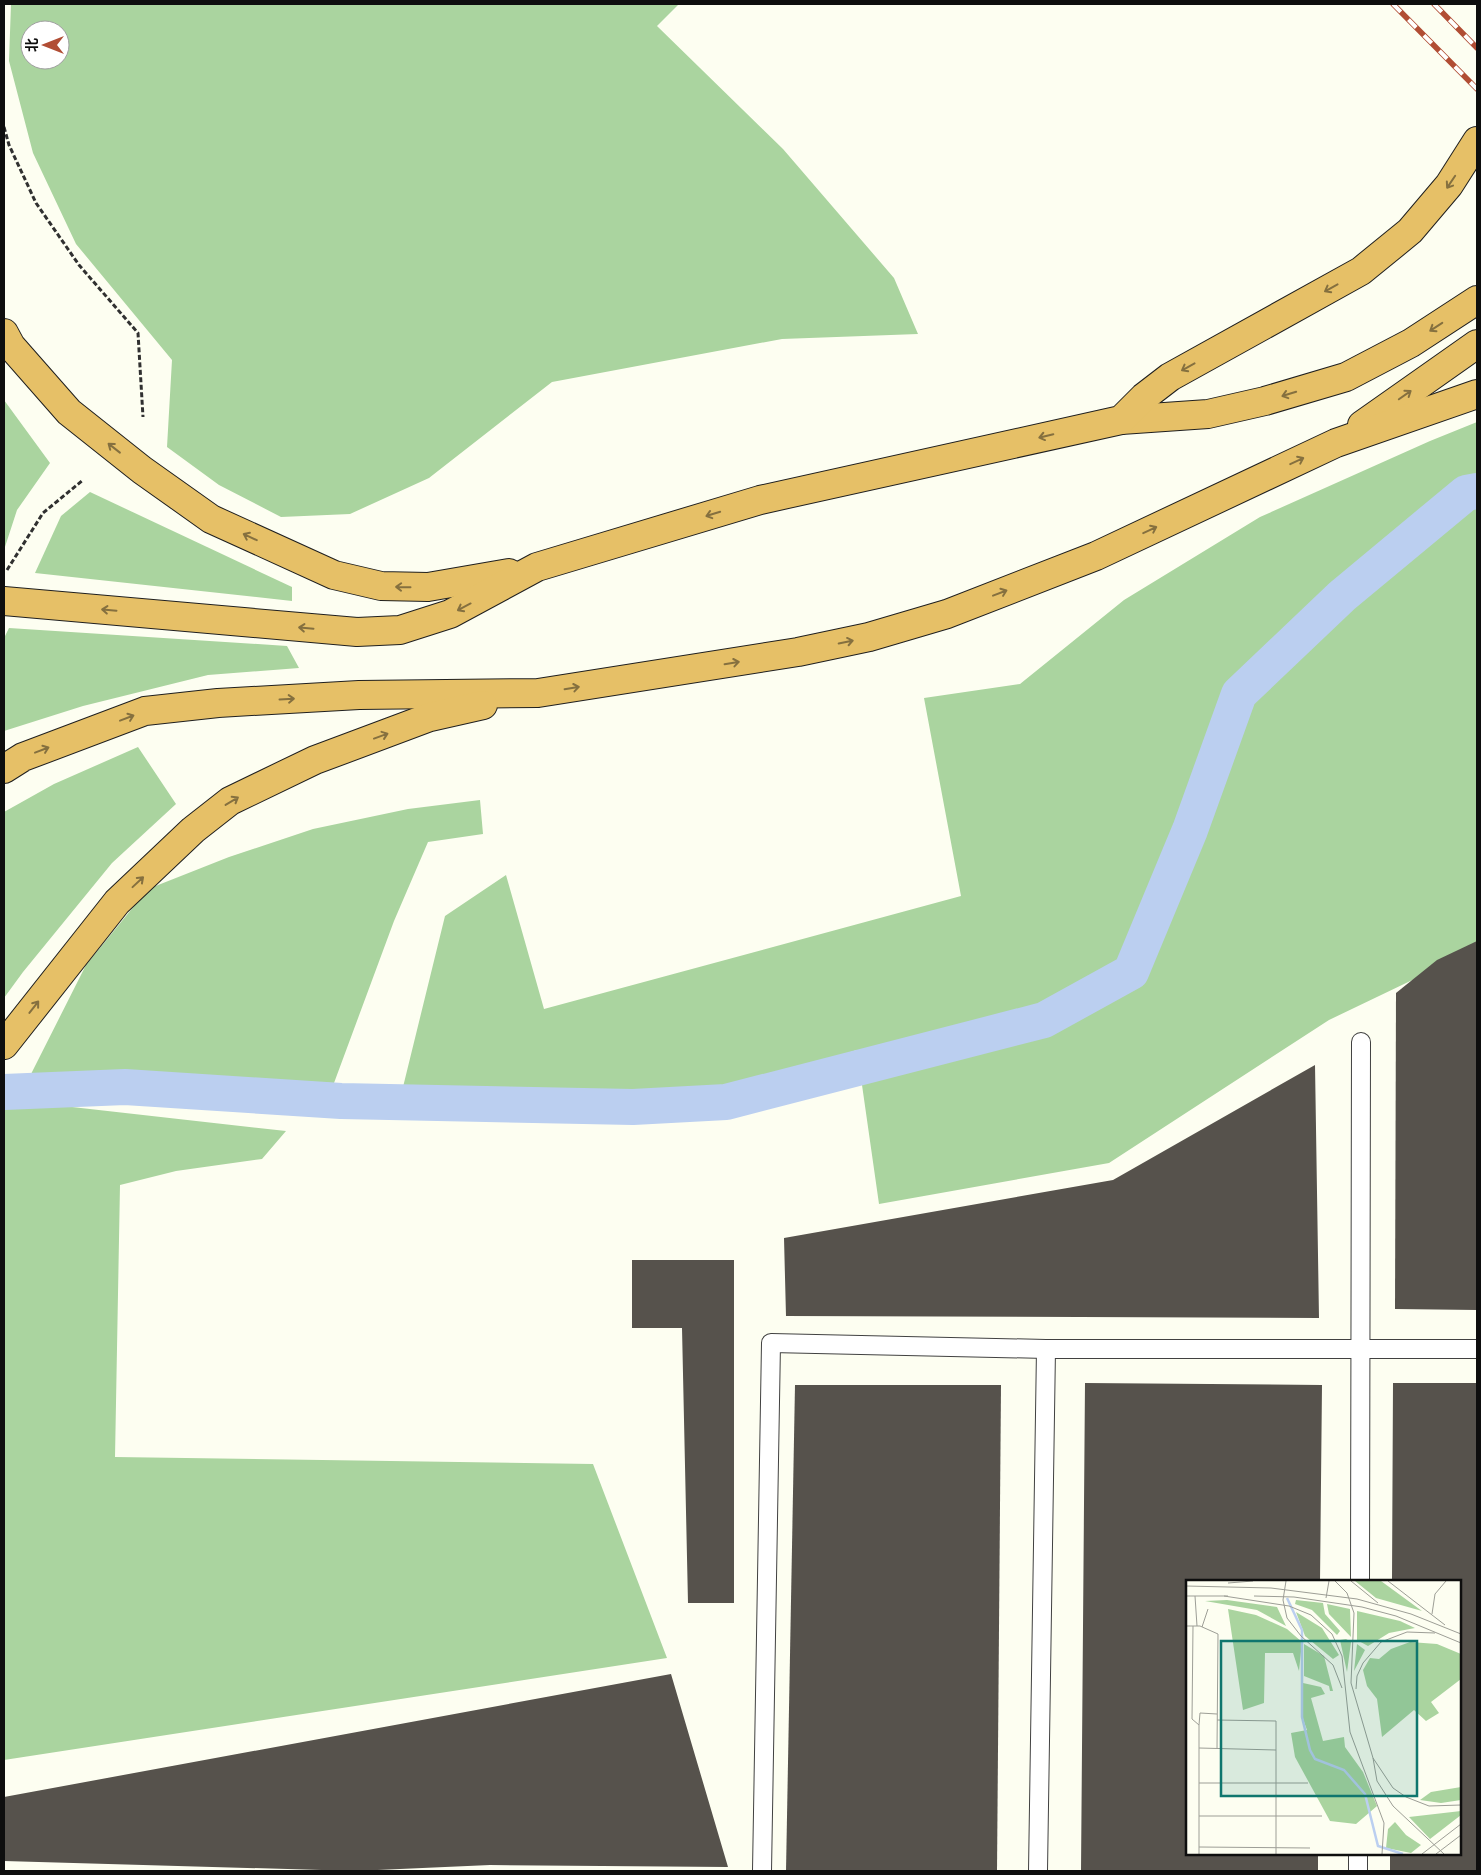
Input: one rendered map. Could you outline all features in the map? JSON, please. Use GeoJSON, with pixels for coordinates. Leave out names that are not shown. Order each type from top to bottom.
{"type":"FeatureCollection","features":[{"type":"Feature","properties":{"kind":"highway"},"geometry":{"type":"LineString","coordinates":[[1121,420],[1144,397],[1170,377],[1361,272],[1410,231],[1449,185],[1477,141]]}},
{"type":"Feature","properties":{"kind":"highway"},"geometry":{"type":"LineString","coordinates":[[4,333],[11,346],[69,412],[142,470],[211,518],[334,575],[381,586],[428,587],[537,567],[760,500],[1121,420],[1208,414],[1265,401],[1346,377],[1411,343],[1477,300]]}},
{"type":"Feature","properties":{"kind":"highway"},"geometry":{"type":"LineString","coordinates":[[1336,443],[1477,344]]}},
{"type":"Feature","properties":{"kind":"highway"},"geometry":{"type":"LineString","coordinates":[[4,1045],[117,902],[193,830],[230,801],[315,760],[430,718],[538,693],[798,652],[869,637],[947,614],[1096,556],[1336,443],[1477,394]]}},
{"type":"Feature","properties":{"kind":"highway"},"geometry":{"type":"LineString","coordinates":[[4,600],[357,632],[400,630],[450,614],[537,567]]}},
{"type":"Feature","properties":{"kind":"highway"},"geometry":{"type":"LineString","coordinates":[[4,769],[23,758],[145,711],[218,703],[359,695],[538,693]]}},
{"type":"Feature","properties":{"kind":"lane"},"geometry":{"type":"LineString","coordinates":[[1360,1580],[1361,1042]]}},
{"type":"Feature","properties":{"kind":"lane"},"geometry":{"type":"LineString","coordinates":[[762,1871],[770,1343],[1046,1349],[1477,1349]]}},
{"type":"Feature","properties":{"kind":"lane"},"geometry":{"type":"LineString","coordinates":[[1038,1871],[1046,1349]]}},
{"type":"Feature","properties":{"kind":"lane"},"geometry":{"type":"LineString","coordinates":[[1358,1855],[1358,1871]]}},
{"type":"Feature","properties":{"kind":"path"},"geometry":{"type":"LineString","coordinates":[[4,127],[9,145],[36,203],[79,265],[138,333],[143,417]]}},
{"type":"Feature","properties":{"kind":"path"},"geometry":{"type":"LineString","coordinates":[[4,574],[43,514],[83,480]]}},
{"type":"Feature","properties":{"kind":"green space"},"geometry":{"type":"Polygon","coordinates":[[[11,4],[679,4],[657,26],[783,149],[894,278],[918,334],[782,339],[552,382],[429,478],[350,514],[281,517],[219,485],[167,447],[172,360],[76,244],[33,153],[9,61],[11,4]]]}},
{"type":"Feature","properties":{"kind":"green space"},"geometry":{"type":"Polygon","coordinates":[[[4,400],[50,463],[17,510],[4,550],[4,400]]]}},
{"type":"Feature","properties":{"kind":"green space"},"geometry":{"type":"Polygon","coordinates":[[[1477,422],[1477,949],[1329,1020],[1109,1163],[879,1204],[857,1050],[752,1084],[557,1095],[403,1087],[445,916],[506,875],[544,1009],[961,896],[924,698],[1020,684],[1124,600],[1260,517],[1477,422]]]}},
{"type":"Feature","properties":{"kind":"green space"},"geometry":{"type":"Polygon","coordinates":[[[90,492],[292,587],[292,601],[35,573],[61,516],[90,492]]]}},
{"type":"Feature","properties":{"kind":"green space"},"geometry":{"type":"Polygon","coordinates":[[[9,628],[287,646],[299,668],[208,675],[83,706],[4,731],[4,638],[9,628]]]}},
{"type":"Feature","properties":{"kind":"green space"},"geometry":{"type":"Polygon","coordinates":[[[138,747],[176,804],[112,863],[4,998],[4,812],[54,784],[138,747]]]}},
{"type":"Feature","properties":{"kind":"green space"},"geometry":{"type":"Polygon","coordinates":[[[480,800],[483,834],[428,842],[394,921],[334,1083],[30,1076],[86,965],[148,889],[229,857],[313,829],[408,809],[480,800]]]}},
{"type":"Feature","properties":{"kind":"green space"},"geometry":{"type":"Polygon","coordinates":[[[10,1100],[286,1131],[262,1159],[176,1171],[120,1185],[115,1457],[593,1464],[667,1658],[4,1760],[4,1107],[10,1100]]]}},
{"type":"Feature","properties":{"kind":"building"},"geometry":{"type":"Polygon","coordinates":[[[1477,941],[1477,1310],[1395,1309],[1396,993],[1437,960],[1477,941]]]}},
{"type":"Feature","properties":{"kind":"building"},"geometry":{"type":"Polygon","coordinates":[[[1315,1065],[1319,1318],[786,1316],[784,1238],[1113,1180],[1315,1065]]]}},
{"type":"Feature","properties":{"kind":"building"},"geometry":{"type":"Polygon","coordinates":[[[632,1260],[734,1260],[734,1603],[688,1603],[682,1328],[632,1328],[632,1260]]]}},
{"type":"Feature","properties":{"kind":"building"},"geometry":{"type":"Polygon","coordinates":[[[1085,1383],[1322,1385],[1320,1580],[1186,1580],[1186,1855],[1318,1855],[1318,1871],[1081,1871],[1085,1383]]]}},
{"type":"Feature","properties":{"kind":"building"},"geometry":{"type":"Polygon","coordinates":[[[1393,1383],[1477,1383],[1477,1871],[1390,1871],[1390,1855],[1461,1855],[1461,1580],[1392,1580],[1393,1383]]]}},
{"type":"Feature","properties":{"kind":"building"},"geometry":{"type":"Polygon","coordinates":[[[795,1385],[1001,1385],[997,1871],[786,1871],[795,1385]]]}},
{"type":"Feature","properties":{"kind":"building"},"geometry":{"type":"Polygon","coordinates":[[[671,1674],[728,1867],[490,1865],[355,1871],[4,1861],[4,1797],[671,1674]]]}},
{"type":"Feature","properties":{"kind":"waterway"},"geometry":{"type":"LineString","coordinates":[[4,1092],[125,1087],[341,1101],[633,1107],[726,1102],[1044,1020],[1131,972],[1190,830],[1239,694],[1342,596],[1466,493],[1477,491]]}},
{"type":"Feature","properties":{"kind":"railway"},"geometry":{"type":"LineString","coordinates":[[1393,4],[1477,89]]}},
{"type":"Feature","properties":{"kind":"railway"},"geometry":{"type":"LineString","coordinates":[[1434,4],[1477,48]]}}]}
